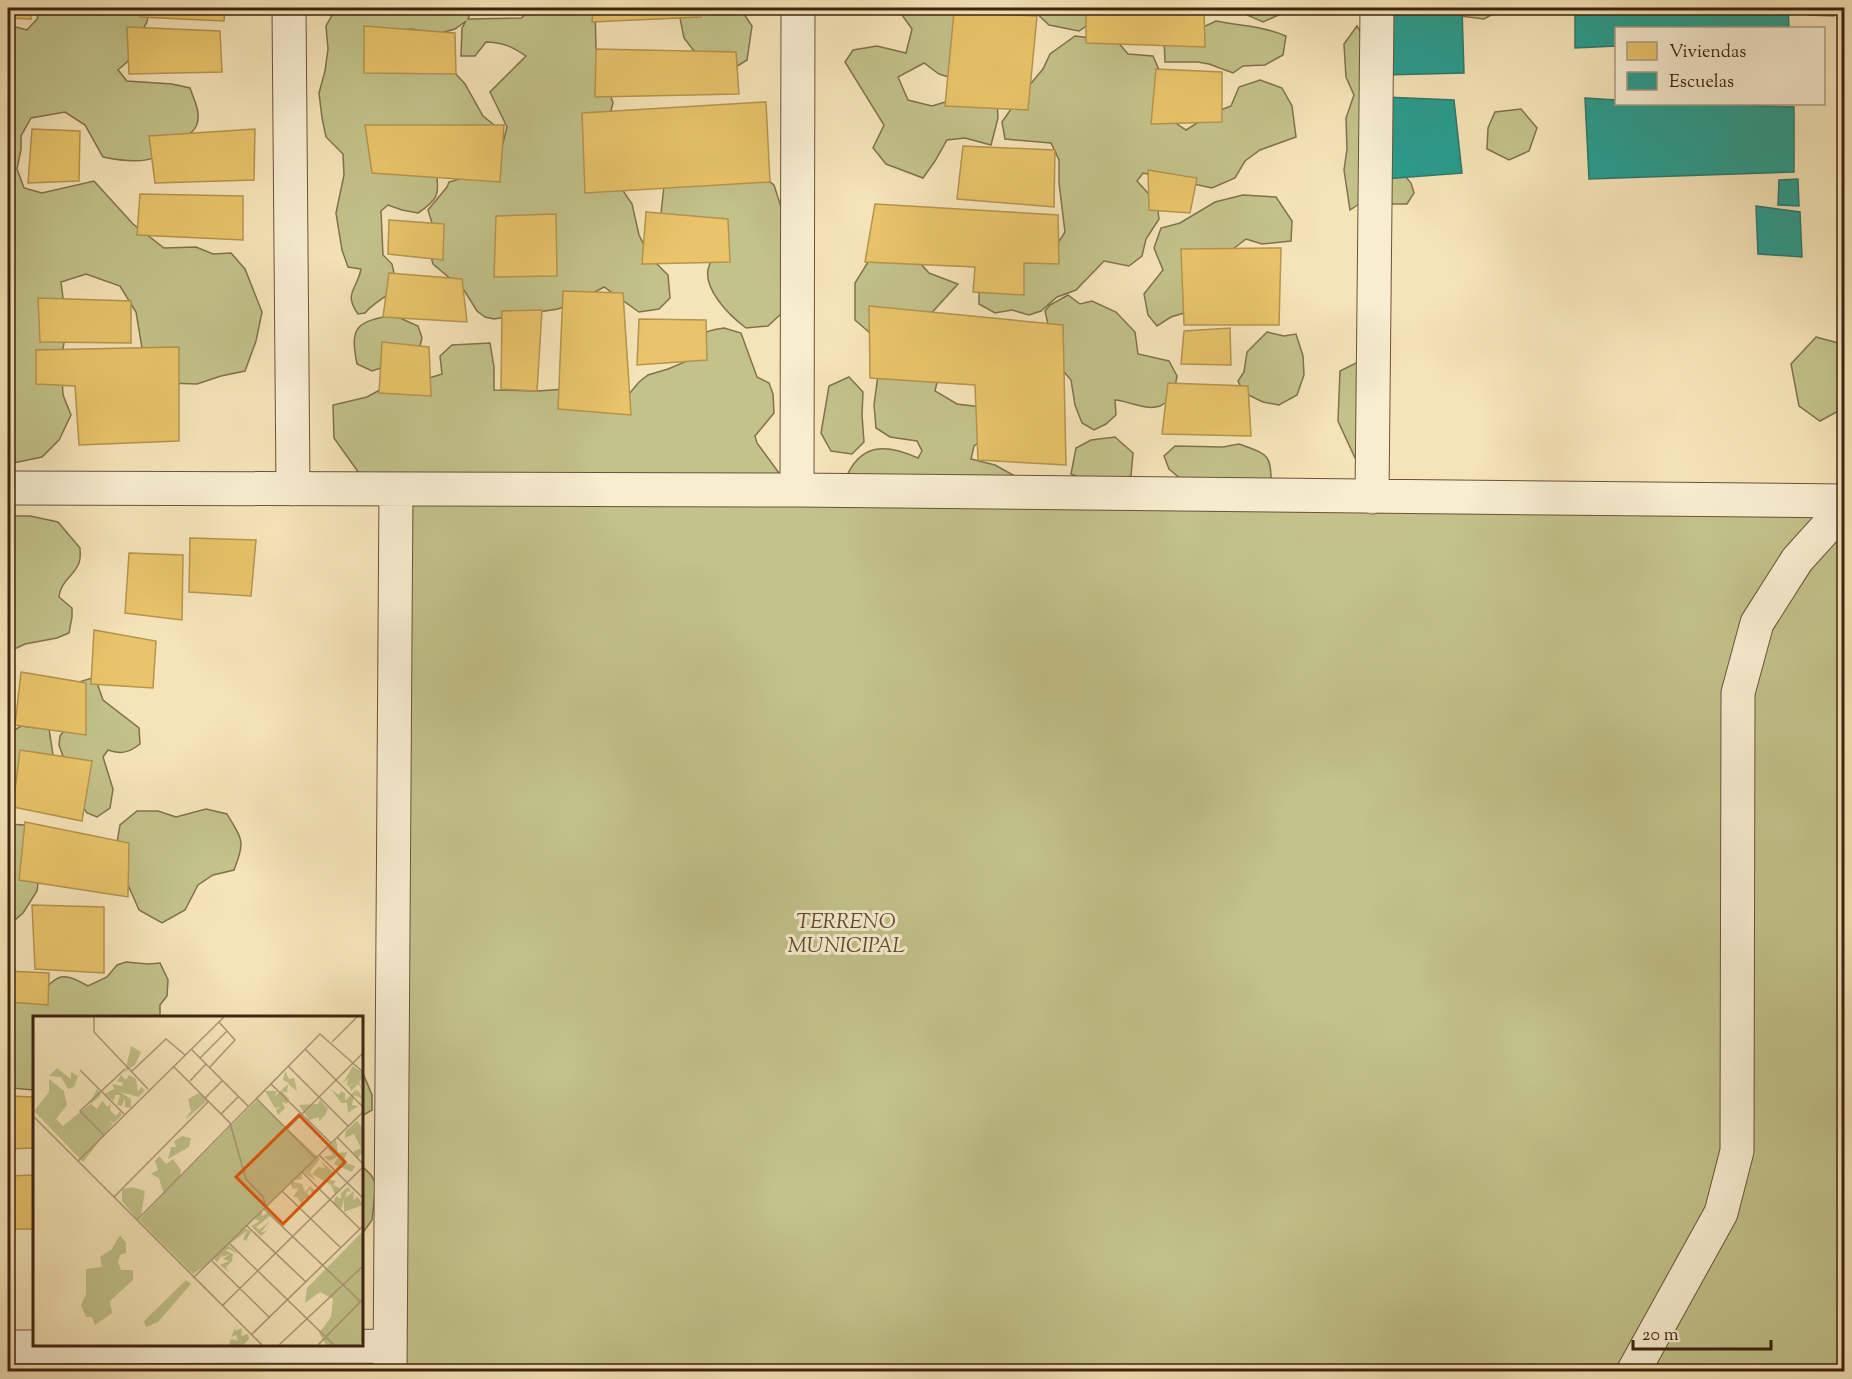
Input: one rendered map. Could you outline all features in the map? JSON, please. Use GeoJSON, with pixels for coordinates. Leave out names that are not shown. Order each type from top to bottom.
{"type":"FeatureCollection","features":[{"type":"Feature","properties":{"kind":"street"},"geometry":{"type":"LineString","coordinates":[[289,8],[293,489]]}},
{"type":"Feature","properties":{"kind":"street"},"geometry":{"type":"LineString","coordinates":[[796,490],[798,8]]}},
{"type":"Feature","properties":{"kind":"street"},"geometry":{"type":"LineString","coordinates":[[1372,497],[1377,8]]}},
{"type":"Feature","properties":{"kind":"street"},"geometry":{"type":"LineString","coordinates":[[8,489],[796,490],[1845,501]]}},
{"type":"Feature","properties":{"kind":"street"},"geometry":{"type":"LineString","coordinates":[[8,1347],[390,1359],[396,489]]}},
{"type":"Feature","properties":{"kind":"street"},"geometry":{"type":"LineString","coordinates":[[1633,1371],[1721,1213],[1737,1151],[1738,693],[1757,623],[1797,560],[1845,508]]}},
{"type":"Feature","properties":{"kind":"green space"},"geometry":{"type":"Polygon","coordinates":[[[34,8],[149,8],[147,22],[128,61],[118,70],[127,81],[172,84],[190,88],[198,120],[194,130],[166,153],[147,160],[126,161],[103,157],[85,125],[65,112],[31,118],[21,136],[17,169],[24,188],[42,193],[94,181],[133,224],[164,248],[196,247],[213,254],[231,253],[245,269],[262,312],[256,341],[245,371],[197,384],[169,383],[142,348],[136,312],[120,286],[86,274],[61,282],[64,306],[64,343],[61,361],[63,395],[71,415],[59,440],[42,457],[8,464],[8,25],[27,30],[38,18],[34,8]]]}},
{"type":"Feature","properties":{"kind":"green space"},"geometry":{"type":"Polygon","coordinates":[[[351,8],[471,8],[468,19],[521,18],[534,8],[595,8],[596,49],[613,103],[604,137],[609,170],[632,204],[639,235],[650,257],[668,275],[670,298],[659,309],[639,312],[604,287],[558,309],[494,319],[485,317],[477,311],[464,290],[433,264],[430,253],[436,236],[428,210],[449,182],[467,177],[502,147],[507,127],[490,92],[526,56],[507,46],[486,42],[475,56],[461,56],[462,28],[466,21],[455,29],[433,35],[413,29],[391,31],[456,74],[465,84],[483,116],[499,129],[436,171],[438,185],[436,196],[418,213],[388,205],[381,211],[383,255],[392,264],[397,287],[365,313],[358,314],[351,296],[361,269],[348,267],[342,250],[336,213],[344,175],[343,154],[326,137],[319,93],[328,49],[326,26],[334,12],[351,8]]]}},
{"type":"Feature","properties":{"kind":"green space"},"geometry":{"type":"Polygon","coordinates":[[[678,8],[740,8],[752,26],[747,60],[731,70],[712,69],[684,38],[678,8]]]}},
{"type":"Feature","properties":{"kind":"green space"},"geometry":{"type":"Polygon","coordinates":[[[897,8],[955,8],[963,23],[955,79],[939,74],[924,63],[898,77],[908,100],[932,106],[962,97],[997,100],[998,118],[991,145],[965,138],[947,140],[923,178],[886,164],[873,148],[884,125],[845,62],[853,50],[877,46],[906,53],[912,29],[897,8]]]}},
{"type":"Feature","properties":{"kind":"green space"},"geometry":{"type":"Polygon","coordinates":[[[1031,8],[1100,8],[1101,16],[1079,31],[1049,25],[1031,8]]]}},
{"type":"Feature","properties":{"kind":"green space"},"geometry":{"type":"Polygon","coordinates":[[[1243,8],[1283,8],[1281,14],[1263,22],[1247,15],[1243,8]]]}},
{"type":"Feature","properties":{"kind":"green space"},"geometry":{"type":"Polygon","coordinates":[[[1396,8],[1504,8],[1484,19],[1396,8]]]}},
{"type":"Feature","properties":{"kind":"green space"},"geometry":{"type":"Polygon","coordinates":[[[1800,8],[1837,8],[1834,16],[1808,15],[1800,8]]]}},
{"type":"Feature","properties":{"kind":"green space"},"geometry":{"type":"Polygon","coordinates":[[[1216,21],[1260,28],[1286,36],[1283,55],[1265,65],[1243,66],[1233,73],[1198,62],[1165,62],[1164,37],[1197,30],[1216,21]]]}},
{"type":"Feature","properties":{"kind":"green space"},"geometry":{"type":"Polygon","coordinates":[[[1357,26],[1368,45],[1400,170],[1411,183],[1414,193],[1407,204],[1388,204],[1365,200],[1350,210],[1344,170],[1347,149],[1346,118],[1354,95],[1346,77],[1344,44],[1357,26]]]}},
{"type":"Feature","properties":{"kind":"green space"},"geometry":{"type":"Polygon","coordinates":[[[1075,36],[1117,41],[1128,54],[1153,56],[1163,79],[1167,117],[1186,130],[1213,113],[1231,106],[1239,87],[1260,80],[1282,88],[1292,106],[1296,137],[1260,150],[1245,161],[1235,178],[1212,188],[1143,173],[1137,181],[1157,203],[1159,219],[1146,239],[1142,256],[1129,266],[1104,261],[1076,290],[1057,297],[1041,311],[1029,315],[1012,310],[995,313],[979,304],[979,286],[1027,254],[1050,255],[1065,232],[1059,183],[1059,160],[1051,143],[1005,139],[1002,122],[1043,69],[1050,54],[1075,36]]]}},
{"type":"Feature","properties":{"kind":"green space"},"geometry":{"type":"Polygon","coordinates":[[[1521,109],[1537,128],[1529,151],[1509,160],[1487,149],[1488,128],[1495,112],[1521,109]]]}},
{"type":"Feature","properties":{"kind":"green space"},"geometry":{"type":"Polygon","coordinates":[[[739,158],[774,185],[782,210],[783,312],[768,326],[746,328],[725,309],[713,292],[708,274],[710,263],[723,241],[720,229],[702,217],[675,222],[661,213],[665,177],[739,158]]]}},
{"type":"Feature","properties":{"kind":"green space"},"geometry":{"type":"Polygon","coordinates":[[[1243,195],[1276,197],[1292,221],[1291,241],[1262,244],[1246,239],[1228,253],[1194,310],[1171,317],[1157,326],[1148,315],[1144,294],[1163,270],[1154,248],[1161,228],[1180,223],[1215,202],[1243,195]]]}},
{"type":"Feature","properties":{"kind":"green space"},"geometry":{"type":"Polygon","coordinates":[[[878,246],[912,254],[929,273],[958,284],[925,320],[878,340],[855,320],[855,283],[878,246]]]}},
{"type":"Feature","properties":{"kind":"green space"},"geometry":{"type":"Polygon","coordinates":[[[1068,295],[1080,304],[1092,301],[1116,312],[1135,332],[1138,354],[1169,361],[1177,376],[1173,398],[1155,407],[1143,407],[1115,400],[1116,415],[1106,424],[1094,430],[1082,423],[1075,405],[1071,380],[1057,364],[1045,311],[1050,305],[1068,295]]]}},
{"type":"Feature","properties":{"kind":"green space"},"geometry":{"type":"Polygon","coordinates":[[[393,315],[418,326],[422,338],[420,346],[390,365],[372,371],[357,364],[354,341],[359,328],[371,320],[393,315]]]}},
{"type":"Feature","properties":{"kind":"green space","name":"TERRENO MUNICIPAL"},"geometry":{"type":"Polygon","coordinates":[[[724,328],[741,333],[757,377],[769,383],[773,394],[774,413],[755,436],[757,443],[779,473],[761,493],[845,480],[858,459],[875,450],[895,450],[918,458],[922,451],[917,441],[890,437],[876,428],[874,405],[878,375],[938,378],[935,391],[957,404],[981,407],[984,439],[974,446],[971,459],[995,465],[1013,475],[1006,482],[1844,507],[1844,1371],[397,1371],[396,490],[366,483],[334,438],[333,405],[367,397],[385,387],[404,386],[442,374],[440,356],[452,345],[490,343],[494,367],[494,390],[567,389],[630,393],[648,375],[687,361],[696,341],[703,334],[724,328]]]}},
{"type":"Feature","properties":{"kind":"green space"},"geometry":{"type":"Polygon","coordinates":[[[1267,332],[1284,336],[1296,334],[1303,356],[1304,375],[1297,395],[1279,405],[1263,402],[1244,393],[1238,381],[1244,372],[1247,352],[1267,332]]]}},
{"type":"Feature","properties":{"kind":"green space"},"geometry":{"type":"Polygon","coordinates":[[[1816,337],[1838,343],[1844,355],[1844,408],[1820,421],[1799,406],[1791,364],[1816,337]]]}},
{"type":"Feature","properties":{"kind":"green space"},"geometry":{"type":"Polygon","coordinates":[[[1360,361],[1383,455],[1355,458],[1338,421],[1340,371],[1360,361]]]}},
{"type":"Feature","properties":{"kind":"green space"},"geometry":{"type":"Polygon","coordinates":[[[849,377],[863,392],[864,442],[852,454],[831,451],[821,433],[829,386],[849,377]]]}},
{"type":"Feature","properties":{"kind":"green space"},"geometry":{"type":"Polygon","coordinates":[[[1115,437],[1133,453],[1131,476],[1101,482],[1071,474],[1076,448],[1091,440],[1115,437]]]}},
{"type":"Feature","properties":{"kind":"green space"},"geometry":{"type":"Polygon","coordinates":[[[1239,444],[1266,456],[1270,466],[1271,484],[1249,486],[1237,478],[1218,483],[1181,479],[1169,469],[1164,456],[1175,446],[1223,447],[1239,444]]]}},
{"type":"Feature","properties":{"kind":"green space"},"geometry":{"type":"Polygon","coordinates":[[[8,516],[30,516],[58,522],[80,548],[80,561],[62,587],[59,597],[72,608],[69,633],[57,638],[25,644],[8,652],[8,516]]]}},
{"type":"Feature","properties":{"kind":"green space"},"geometry":{"type":"Polygon","coordinates":[[[92,678],[96,680],[103,700],[139,728],[140,744],[125,752],[108,750],[103,757],[113,789],[110,808],[97,817],[87,813],[79,802],[59,745],[60,736],[67,727],[79,682],[92,678]]]}},
{"type":"Feature","properties":{"kind":"green space"},"geometry":{"type":"Polygon","coordinates":[[[21,726],[49,729],[53,755],[36,787],[8,789],[8,734],[21,726]]]}},
{"type":"Feature","properties":{"kind":"green space"},"geometry":{"type":"Polygon","coordinates":[[[206,809],[227,814],[239,835],[241,846],[234,870],[213,875],[198,885],[185,910],[162,923],[139,910],[115,855],[120,825],[137,811],[158,811],[176,817],[206,809]]]}},
{"type":"Feature","properties":{"kind":"green space"},"geometry":{"type":"Polygon","coordinates":[[[8,824],[24,825],[33,844],[42,855],[37,891],[23,913],[8,926],[8,824]]]}},
{"type":"Feature","properties":{"kind":"green space"},"geometry":{"type":"Polygon","coordinates":[[[126,962],[160,963],[168,980],[167,996],[160,1005],[160,1016],[33,1016],[33,1090],[11,1088],[8,1091],[8,993],[38,996],[50,983],[60,977],[72,978],[88,986],[107,977],[117,965],[126,962]]]}},
{"type":"Feature","properties":{"kind":"green space"},"geometry":{"type":"Polygon","coordinates":[[[363,1073],[372,1095],[372,1110],[363,1115],[363,1073]]]}},
{"type":"Feature","properties":{"kind":"green space"},"geometry":{"type":"Polygon","coordinates":[[[363,1168],[376,1183],[372,1220],[363,1233],[363,1168]]]}},
{"type":"Feature","properties":{"kind":"green space"},"geometry":{"type":"Polygon","coordinates":[[[91,1365],[126,1371],[71,1372],[91,1365]]]}},
{"type":"Feature","properties":{"kind":"building: Viviendas"},"geometry":{"type":"Polygon","coordinates":[[[8,8],[31,8],[31,19],[8,18],[8,8]]]}},
{"type":"Feature","properties":{"kind":"building: Viviendas"},"geometry":{"type":"Polygon","coordinates":[[[139,8],[225,8],[224,21],[140,17],[139,8]]]}},
{"type":"Feature","properties":{"kind":"building: Viviendas"},"geometry":{"type":"Polygon","coordinates":[[[457,8],[537,8],[538,13],[456,12],[457,8]]]}},
{"type":"Feature","properties":{"kind":"building: Viviendas"},"geometry":{"type":"Polygon","coordinates":[[[593,8],[700,8],[701,17],[592,22],[593,8]]]}},
{"type":"Feature","properties":{"kind":"building: Viviendas"},"geometry":{"type":"Polygon","coordinates":[[[1086,8],[1204,8],[1205,47],[1086,43],[1086,8]]]}},
{"type":"Feature","properties":{"kind":"building: Viviendas"},"geometry":{"type":"Polygon","coordinates":[[[954,12],[1037,16],[1028,110],[945,106],[954,12]]]}},
{"type":"Feature","properties":{"kind":"building: Viviendas"},"geometry":{"type":"Polygon","coordinates":[[[364,26],[455,33],[456,74],[364,73],[364,26]]]}},
{"type":"Feature","properties":{"kind":"building: Viviendas"},"geometry":{"type":"Polygon","coordinates":[[[127,27],[220,31],[222,72],[129,74],[127,27]]]}},
{"type":"Feature","properties":{"kind":"building: Viviendas"},"geometry":{"type":"Polygon","coordinates":[[[596,49],[736,52],[739,94],[595,97],[596,49]]]}},
{"type":"Feature","properties":{"kind":"building: Viviendas"},"geometry":{"type":"Polygon","coordinates":[[[1156,69],[1222,72],[1222,122],[1151,124],[1156,69]]]}},
{"type":"Feature","properties":{"kind":"building: Viviendas"},"geometry":{"type":"Polygon","coordinates":[[[766,102],[770,182],[585,193],[582,113],[766,102]]]}},
{"type":"Feature","properties":{"kind":"building: Viviendas"},"geometry":{"type":"Polygon","coordinates":[[[365,125],[504,125],[500,182],[372,173],[365,125]]]}},
{"type":"Feature","properties":{"kind":"building: Viviendas"},"geometry":{"type":"Polygon","coordinates":[[[32,129],[80,131],[79,181],[28,183],[32,129]]]}},
{"type":"Feature","properties":{"kind":"building: Viviendas"},"geometry":{"type":"Polygon","coordinates":[[[255,129],[254,180],[155,183],[149,136],[255,129]]]}},
{"type":"Feature","properties":{"kind":"building: Viviendas"},"geometry":{"type":"Polygon","coordinates":[[[963,146],[1055,150],[1054,207],[957,199],[963,146]]]}},
{"type":"Feature","properties":{"kind":"building: Viviendas"},"geometry":{"type":"Polygon","coordinates":[[[1148,170],[1197,178],[1190,213],[1149,210],[1148,170]]]}},
{"type":"Feature","properties":{"kind":"building: Viviendas"},"geometry":{"type":"Polygon","coordinates":[[[140,194],[243,196],[243,240],[137,235],[140,194]]]}},
{"type":"Feature","properties":{"kind":"building: Viviendas"},"geometry":{"type":"Polygon","coordinates":[[[875,204],[1058,215],[1059,264],[1024,263],[1024,295],[973,292],[975,267],[865,262],[875,204]]]}},
{"type":"Feature","properties":{"kind":"building: Viviendas"},"geometry":{"type":"Polygon","coordinates":[[[646,212],[728,219],[730,262],[642,264],[646,212]]]}},
{"type":"Feature","properties":{"kind":"building: Viviendas"},"geometry":{"type":"Polygon","coordinates":[[[556,214],[557,276],[494,277],[496,216],[556,214]]]}},
{"type":"Feature","properties":{"kind":"building: Viviendas"},"geometry":{"type":"Polygon","coordinates":[[[389,220],[444,224],[443,260],[388,254],[389,220]]]}},
{"type":"Feature","properties":{"kind":"building: Viviendas"},"geometry":{"type":"Polygon","coordinates":[[[1281,248],[1279,325],[1184,325],[1181,249],[1281,248]]]}},
{"type":"Feature","properties":{"kind":"building: Viviendas"},"geometry":{"type":"Polygon","coordinates":[[[389,273],[462,279],[467,322],[383,317],[389,273]]]}},
{"type":"Feature","properties":{"kind":"building: Viviendas"},"geometry":{"type":"Polygon","coordinates":[[[563,291],[623,293],[631,415],[558,409],[563,291]]]}},
{"type":"Feature","properties":{"kind":"building: Viviendas"},"geometry":{"type":"Polygon","coordinates":[[[38,298],[131,301],[131,343],[40,342],[38,298]]]}},
{"type":"Feature","properties":{"kind":"building: Viviendas"},"geometry":{"type":"Polygon","coordinates":[[[869,306],[1063,325],[1066,465],[978,460],[975,385],[870,378],[869,306]]]}},
{"type":"Feature","properties":{"kind":"building: Viviendas"},"geometry":{"type":"Polygon","coordinates":[[[542,310],[537,391],[501,389],[502,311],[542,310]]]}},
{"type":"Feature","properties":{"kind":"building: Viviendas"},"geometry":{"type":"Polygon","coordinates":[[[639,319],[706,320],[707,360],[637,365],[639,319]]]}},
{"type":"Feature","properties":{"kind":"building: Viviendas"},"geometry":{"type":"Polygon","coordinates":[[[1230,328],[1231,365],[1181,364],[1184,331],[1230,328]]]}},
{"type":"Feature","properties":{"kind":"building: Viviendas"},"geometry":{"type":"Polygon","coordinates":[[[382,342],[429,347],[431,396],[379,393],[382,342]]]}},
{"type":"Feature","properties":{"kind":"building: Viviendas"},"geometry":{"type":"Polygon","coordinates":[[[179,347],[179,441],[79,445],[75,386],[36,384],[36,350],[179,347]]]}},
{"type":"Feature","properties":{"kind":"building: Viviendas"},"geometry":{"type":"Polygon","coordinates":[[[1168,383],[1248,386],[1251,436],[1162,434],[1168,383]]]}},
{"type":"Feature","properties":{"kind":"building: Viviendas"},"geometry":{"type":"Polygon","coordinates":[[[190,538],[256,540],[251,596],[189,592],[190,538]]]}},
{"type":"Feature","properties":{"kind":"building: Viviendas"},"geometry":{"type":"Polygon","coordinates":[[[129,553],[183,555],[182,620],[125,613],[129,553]]]}},
{"type":"Feature","properties":{"kind":"building: Viviendas"},"geometry":{"type":"Polygon","coordinates":[[[94,630],[156,641],[153,688],[91,684],[94,630]]]}},
{"type":"Feature","properties":{"kind":"building: Viviendas"},"geometry":{"type":"Polygon","coordinates":[[[21,672],[86,683],[86,735],[15,725],[21,672]]]}},
{"type":"Feature","properties":{"kind":"building: Viviendas"},"geometry":{"type":"Polygon","coordinates":[[[20,750],[92,761],[82,821],[13,807],[20,750]]]}},
{"type":"Feature","properties":{"kind":"building: Viviendas"},"geometry":{"type":"Polygon","coordinates":[[[25,822],[129,843],[128,897],[19,880],[25,822]]]}},
{"type":"Feature","properties":{"kind":"building: Viviendas"},"geometry":{"type":"Polygon","coordinates":[[[32,905],[104,907],[104,973],[35,969],[32,905]]]}},
{"type":"Feature","properties":{"kind":"building: Viviendas"},"geometry":{"type":"Polygon","coordinates":[[[8,971],[49,973],[48,1005],[8,1002],[8,971]]]}},
{"type":"Feature","properties":{"kind":"building: Viviendas"},"geometry":{"type":"Polygon","coordinates":[[[8,1096],[33,1097],[33,1148],[8,1149],[8,1096]]]}},
{"type":"Feature","properties":{"kind":"building: Viviendas"},"geometry":{"type":"Polygon","coordinates":[[[33,1175],[33,1229],[8,1229],[8,1176],[33,1175]]]}},
{"type":"Feature","properties":{"kind":"building: Viviendas"},"geometry":{"type":"Polygon","coordinates":[[[77,1360],[78,1372],[8,1372],[8,1365],[77,1360]]]}},
{"type":"Feature","properties":{"kind":"building: Escuelas"},"geometry":{"type":"Polygon","coordinates":[[[1384,8],[1462,8],[1464,73],[1384,75],[1384,8]]]}},
{"type":"Feature","properties":{"kind":"building: Escuelas"},"geometry":{"type":"Polygon","coordinates":[[[1575,8],[1788,8],[1789,27],[1615,27],[1615,46],[1575,48],[1575,8]]]}},
{"type":"Feature","properties":{"kind":"building: Escuelas"},"geometry":{"type":"Polygon","coordinates":[[[1384,97],[1454,100],[1462,173],[1384,179],[1384,97]]]}},
{"type":"Feature","properties":{"kind":"building: Escuelas"},"geometry":{"type":"Polygon","coordinates":[[[1585,98],[1615,100],[1615,105],[1794,107],[1794,172],[1589,179],[1585,98]]]}},
{"type":"Feature","properties":{"kind":"building: Escuelas"},"geometry":{"type":"Polygon","coordinates":[[[1798,179],[1799,206],[1778,205],[1779,180],[1798,179]]]}},
{"type":"Feature","properties":{"kind":"building: Escuelas"},"geometry":{"type":"Polygon","coordinates":[[[1756,206],[1800,212],[1802,257],[1758,254],[1756,206]]]}}]}
